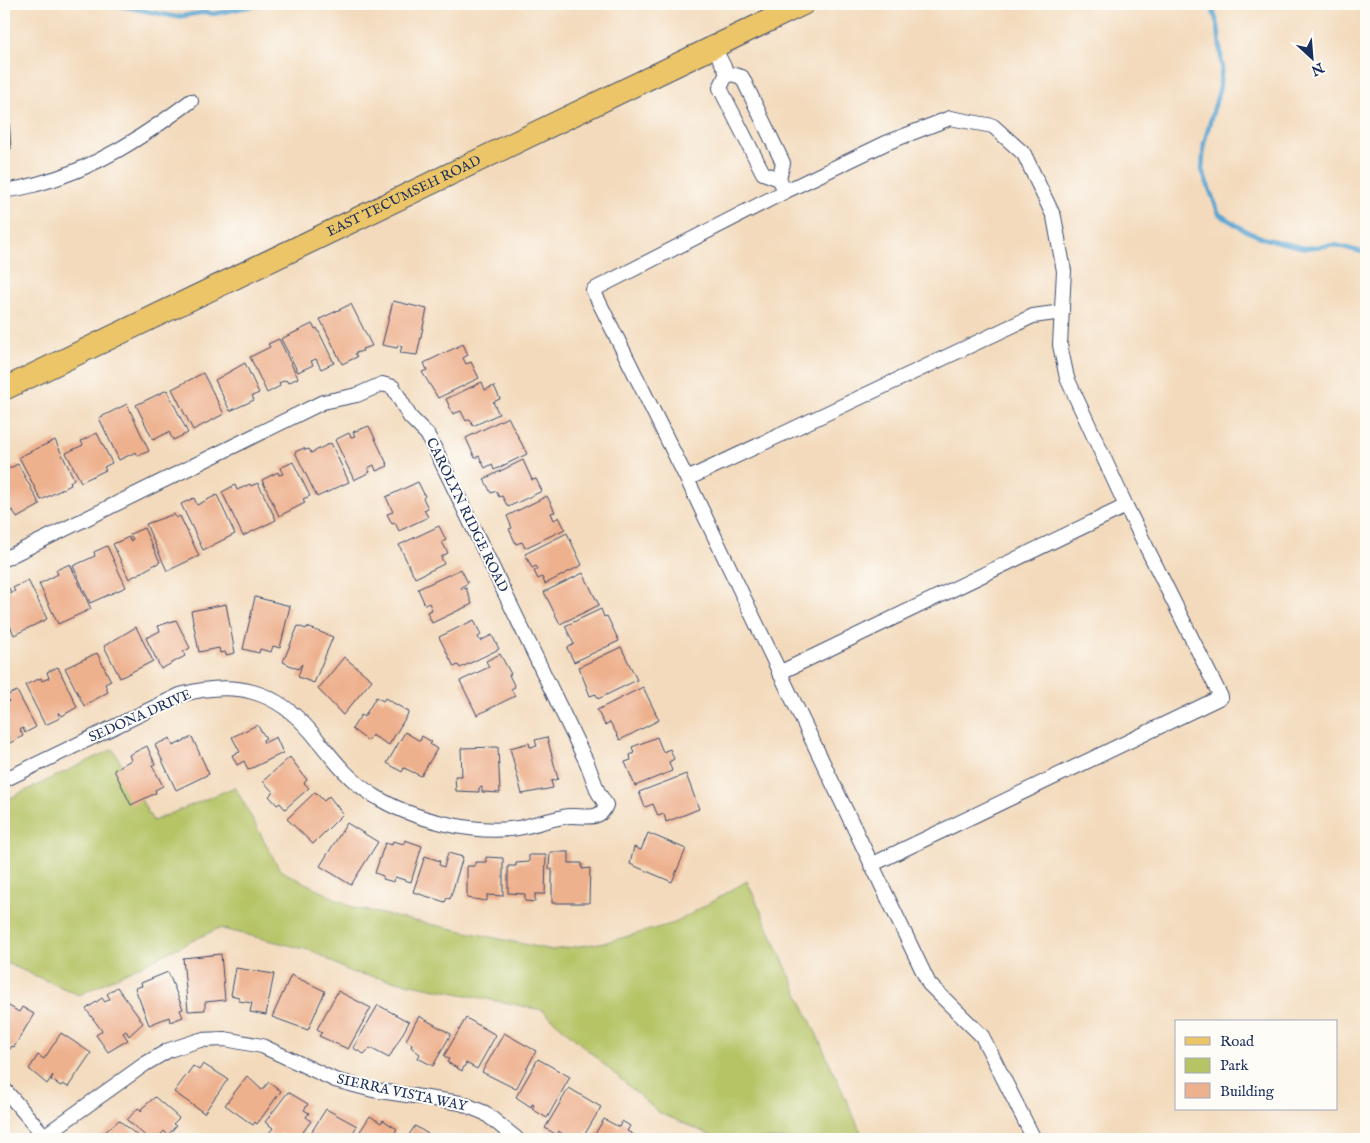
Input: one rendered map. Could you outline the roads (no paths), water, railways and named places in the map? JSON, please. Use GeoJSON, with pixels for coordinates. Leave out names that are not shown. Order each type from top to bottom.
{"type":"FeatureCollection","features":[{"type":"Feature","properties":{"kind":"main road","name":"EAST TECUMSEH ROAD"},"geometry":{"type":"LineString","coordinates":[[4,390],[803,4]]}},
{"type":"Feature","properties":{"kind":"street"},"geometry":{"type":"LineString","coordinates":[[714,47],[727,73],[742,77],[782,163],[783,185]]}},
{"type":"Feature","properties":{"kind":"street"},"geometry":{"type":"LineString","coordinates":[[727,73],[720,88],[763,173],[783,185]]}},
{"type":"Feature","properties":{"kind":"street"},"geometry":{"type":"LineString","coordinates":[[4,190],[14,190],[61,178],[109,156],[154,129],[191,100]]}},
{"type":"Feature","properties":{"kind":"street"},"geometry":{"type":"LineString","coordinates":[[871,865],[1221,697],[1126,506],[1067,378],[1060,345],[1064,271],[1054,217],[1024,154],[993,126],[950,118],[783,185],[593,290],[687,479],[871,865],[929,984],[982,1036],[1034,1139]]}},
{"type":"Feature","properties":{"kind":"street"},"geometry":{"type":"LineString","coordinates":[[687,479],[1033,316],[1062,312]]}},
{"type":"Feature","properties":{"kind":"street","name":"CAROLYN RIDGE ROAD"},"geometry":{"type":"LineString","coordinates":[[4,559],[321,403],[357,395],[382,384],[393,387],[410,417],[427,434],[587,763],[598,792],[605,801],[604,810],[595,817]]}},
{"type":"Feature","properties":{"kind":"street"},"geometry":{"type":"LineString","coordinates":[[779,673],[1126,506]]}},
{"type":"Feature","properties":{"kind":"street","name":"SEDONA DRIVE"},"geometry":{"type":"LineString","coordinates":[[4,780],[180,695],[206,688],[235,688],[264,696],[287,707],[311,732],[340,769],[372,795],[408,813],[483,830],[517,828],[571,815],[595,817]]}},
{"type":"Feature","properties":{"kind":"street","name":"SIERRA VISTA WAY"},"geometry":{"type":"LineString","coordinates":[[46,1138],[144,1064],[169,1050],[200,1040],[225,1039],[262,1046],[335,1080],[373,1090],[461,1103],[485,1113],[517,1139]]}},
{"type":"Feature","properties":{"kind":"street"},"geometry":{"type":"LineString","coordinates":[[4,1089],[46,1138]]}},
{"type":"Feature","properties":{"kind":"waterway"},"geometry":{"type":"LineString","coordinates":[[110,4],[177,17],[206,12],[213,14],[263,4]]}},
{"type":"Feature","properties":{"kind":"waterway"},"geometry":{"type":"LineString","coordinates":[[1211,4],[1218,26],[1222,67],[1219,91],[1204,143],[1202,170],[1219,214],[1246,231],[1266,239],[1305,248],[1335,245],[1366,253]]}}]}
